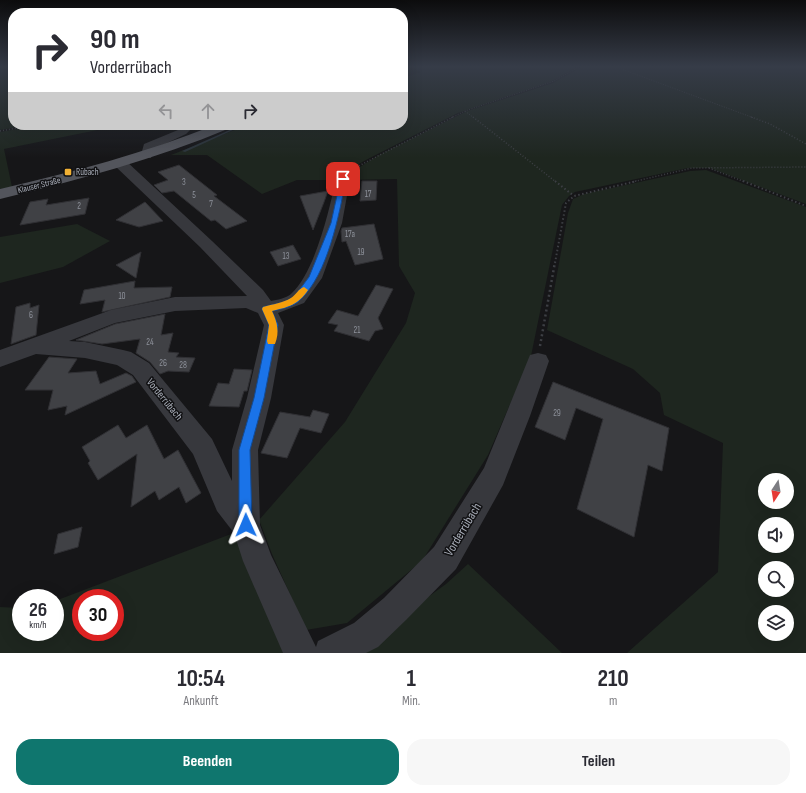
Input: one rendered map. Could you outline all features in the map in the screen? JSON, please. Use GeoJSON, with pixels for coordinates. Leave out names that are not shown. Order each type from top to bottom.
{"type":"FeatureCollection","features":[{"type":"Feature","properties":{"kind":"main road","name":"Klauser Straße"},"geometry":{"type":"LineString","coordinates":[[0,194],[147,155],[213,130]]}},
{"type":"Feature","properties":{"kind":"street"},"geometry":{"type":"LineString","coordinates":[[147,155],[148,147],[178,134],[183,130]]}},
{"type":"Feature","properties":{"kind":"street","name":"Vorderrübach"},"geometry":{"type":"LineString","coordinates":[[120,163],[206,244],[256,294],[274,325],[259,398],[245,450],[246,525],[258,561],[301,653]]}},
{"type":"Feature","properties":{"kind":"street"},"geometry":{"type":"LineString","coordinates":[[266,309],[286,304],[297,299],[313,278],[334,223],[343,179]]}},
{"type":"Feature","properties":{"kind":"street","name":"Vorderrübach"},"geometry":{"type":"LineString","coordinates":[[0,359],[111,317],[175,304],[248,302],[266,309]]}},
{"type":"Feature","properties":{"kind":"street","name":"Vorderrübach"},"geometry":{"type":"LineString","coordinates":[[31,346],[85,350],[123,358],[141,369],[203,447],[227,501],[246,525]]}},
{"type":"Feature","properties":{"kind":"street","name":"Vorderrübach"},"geometry":{"type":"LineString","coordinates":[[330,653],[366,635],[395,609],[445,558],[494,476],[538,361]]}},
{"type":"Feature","properties":{"kind":"path"},"geometry":{"type":"LineString","coordinates":[[343,179],[348,172],[358,165],[465,111],[505,97]]}},
{"type":"Feature","properties":{"kind":"path"},"geometry":{"type":"LineString","coordinates":[[698,97],[770,124],[806,144]]}},
{"type":"Feature","properties":{"kind":"path"},"geometry":{"type":"LineString","coordinates":[[465,111],[574,196]]}},
{"type":"Feature","properties":{"kind":"path"},"geometry":{"type":"LineString","coordinates":[[706,167],[806,206]]}},
{"type":"Feature","properties":{"kind":"path"},"geometry":{"type":"LineString","coordinates":[[538,361],[566,203],[574,196],[685,170],[706,167],[806,167]]}},
{"type":"Feature","properties":{"kind":"shaded area"},"geometry":{"type":"Polygon","coordinates":[[[0,97],[8,97],[8,129],[0,130],[0,97]]]}},
{"type":"Feature","properties":{"kind":"shaded area"},"geometry":{"type":"Polygon","coordinates":[[[408,97],[504,97],[458,113],[364,161],[349,170],[339,180],[297,180],[262,194],[207,155],[171,155],[234,130],[408,130],[408,97]]]}},
{"type":"Feature","properties":{"kind":"shaded area"},"geometry":{"type":"Polygon","coordinates":[[[509,97],[806,97],[806,204],[710,168],[688,168],[575,192],[569,196],[562,205],[531,356],[488,455],[422,561],[347,623],[306,630],[272,554],[259,520],[345,422],[406,323],[415,293],[399,266],[397,179],[345,180],[350,173],[379,155],[467,111],[509,97]]]}},
{"type":"Feature","properties":{"kind":"shaded area"},"geometry":{"type":"Polygon","coordinates":[[[11,130],[97,130],[4,149],[12,187],[0,189],[0,132],[11,130]]]}},
{"type":"Feature","properties":{"kind":"shaded area"},"geometry":{"type":"Polygon","coordinates":[[[706,170],[806,207],[806,653],[627,653],[718,572],[723,443],[664,415],[660,393],[633,369],[547,330],[568,213],[573,199],[584,194],[690,171],[706,170]]]}},
{"type":"Feature","properties":{"kind":"shaded area"},"geometry":{"type":"Polygon","coordinates":[[[77,224],[110,241],[63,267],[0,283],[0,237],[77,224]]]}},
{"type":"Feature","properties":{"kind":"shaded area"},"geometry":{"type":"Polygon","coordinates":[[[239,531],[289,653],[0,653],[0,607],[12,608],[12,641],[64,641],[64,598],[72,595],[72,641],[124,641],[124,589],[87,589],[239,531]]]}},
{"type":"Feature","properties":{"kind":"shaded area"},"geometry":{"type":"Polygon","coordinates":[[[468,564],[562,653],[351,653],[446,584],[468,564]]]}},
{"type":"Feature","properties":{"kind":"building"},"geometry":{"type":"Polygon","coordinates":[[[179,165],[217,195],[214,196],[247,221],[226,229],[215,220],[211,221],[174,191],[162,193],[154,185],[168,180],[158,172],[179,165]]]}},
{"type":"Feature","properties":{"kind":"building"},"geometry":{"type":"Polygon","coordinates":[[[362,181],[377,181],[376,200],[360,201],[362,181]]]}},
{"type":"Feature","properties":{"kind":"building"},"geometry":{"type":"Polygon","coordinates":[[[328,191],[324,202],[313,230],[300,196],[328,191]]]}},
{"type":"Feature","properties":{"kind":"building"},"geometry":{"type":"Polygon","coordinates":[[[89,198],[85,214],[20,225],[30,202],[48,199],[46,205],[89,198]]]}},
{"type":"Feature","properties":{"kind":"building"},"geometry":{"type":"Polygon","coordinates":[[[145,202],[163,221],[139,227],[116,220],[145,202]]]}},
{"type":"Feature","properties":{"kind":"building"},"geometry":{"type":"Polygon","coordinates":[[[374,224],[383,259],[355,265],[346,241],[342,242],[342,228],[374,224]]]}},
{"type":"Feature","properties":{"kind":"building"},"geometry":{"type":"Polygon","coordinates":[[[293,245],[301,259],[278,266],[270,252],[293,245]]]}},
{"type":"Feature","properties":{"kind":"building"},"geometry":{"type":"Polygon","coordinates":[[[141,252],[136,278],[116,265],[141,252]]]}},
{"type":"Feature","properties":{"kind":"building"},"geometry":{"type":"Polygon","coordinates":[[[135,281],[134,288],[172,287],[170,297],[102,312],[105,300],[80,304],[84,290],[135,281]]]}},
{"type":"Feature","properties":{"kind":"building"},"geometry":{"type":"Polygon","coordinates":[[[376,285],[393,289],[378,318],[383,329],[375,331],[369,341],[334,331],[338,325],[328,323],[337,310],[358,316],[376,285]]]}},
{"type":"Feature","properties":{"kind":"building"},"geometry":{"type":"Polygon","coordinates":[[[30,303],[30,308],[39,305],[36,335],[11,344],[16,307],[30,303]]]}},
{"type":"Feature","properties":{"kind":"building"},"geometry":{"type":"Polygon","coordinates":[[[165,314],[161,335],[173,333],[168,352],[179,353],[176,357],[195,358],[189,372],[168,371],[160,374],[150,362],[136,353],[140,339],[102,344],[76,340],[115,324],[165,314]]]}},
{"type":"Feature","properties":{"kind":"building"},"geometry":{"type":"Polygon","coordinates":[[[49,357],[77,359],[68,373],[96,371],[100,384],[126,373],[132,376],[136,382],[65,415],[67,406],[48,410],[53,390],[25,390],[49,357]]]}},
{"type":"Feature","properties":{"kind":"building"},"geometry":{"type":"Polygon","coordinates":[[[234,369],[252,370],[247,391],[244,391],[239,407],[209,406],[218,383],[229,384],[234,369]]]}},
{"type":"Feature","properties":{"kind":"building"},"geometry":{"type":"Polygon","coordinates":[[[553,382],[669,428],[662,471],[648,465],[634,537],[577,509],[603,419],[576,408],[565,440],[535,427],[553,382]]]}},
{"type":"Feature","properties":{"kind":"building"},"geometry":{"type":"Polygon","coordinates":[[[313,410],[329,414],[321,433],[300,428],[287,458],[261,453],[280,412],[310,417],[313,410]]]}},
{"type":"Feature","properties":{"kind":"building"},"geometry":{"type":"Polygon","coordinates":[[[118,425],[126,438],[147,425],[164,459],[178,450],[201,493],[186,503],[179,487],[159,500],[155,491],[131,507],[137,454],[98,480],[88,463],[90,461],[82,447],[118,425]]]}},
{"type":"Feature","properties":{"kind":"building"},"geometry":{"type":"Polygon","coordinates":[[[82,527],[78,547],[54,554],[58,534],[82,527]]]}},
{"type":"Feature","properties":{"kind":"waterway"},"geometry":{"type":"LineString","coordinates":[[184,151],[232,130]]}},
{"type":"Feature","properties":{"kind":"slow traffic"},"geometry":{"type":"LineString","coordinates":[[271,341],[274,325],[266,309],[286,304],[297,299],[304,290]]}},
{"type":"Feature","properties":{"kind":"place","name":"Rübach"},"geometry":{"type":"Point","coordinates":[68,172]}},
{"type":"Feature","properties":{"kind":"route"},"geometry":{"type":"LineString","coordinates":[[246,525],[245,450],[259,398],[274,325],[266,309],[286,304],[297,299],[313,278],[334,223],[343,179]]}}]}
